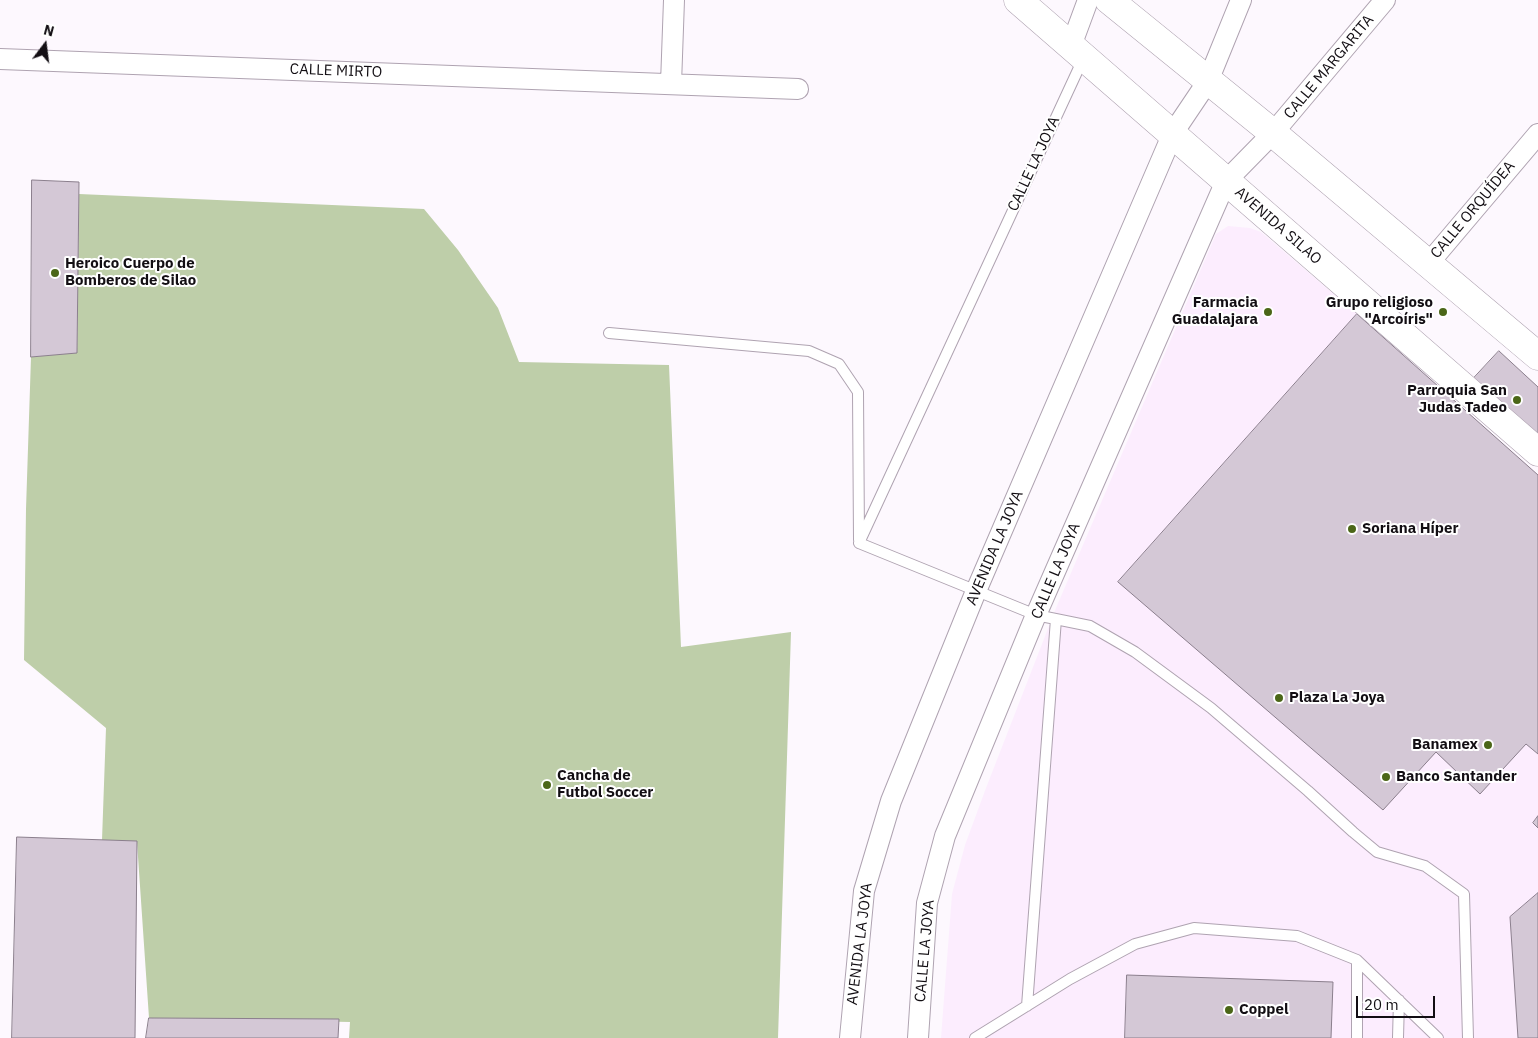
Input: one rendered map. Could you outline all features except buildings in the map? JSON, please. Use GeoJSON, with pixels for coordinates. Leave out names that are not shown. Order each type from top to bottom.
{"type":"FeatureCollection","features":[{"type":"Feature","properties":{"kind":"street"},"geometry":{"type":"LineString","coordinates":[[671,84],[674,0]]}},
{"type":"Feature","properties":{"kind":"street","name":"AVENIDA SILAO"},"geometry":{"type":"LineString","coordinates":[[1018,0],[1538,452]]}},
{"type":"Feature","properties":{"kind":"street"},"geometry":{"type":"LineString","coordinates":[[1078,52],[1088,0]]}},
{"type":"Feature","properties":{"kind":"street"},"geometry":{"type":"LineString","coordinates":[[1109,0],[1273,133],[1538,356]]}},
{"type":"Feature","properties":{"kind":"street","name":"AVENIDA LA JOYA"},"geometry":{"type":"LineString","coordinates":[[850,1038],[864,891],[891,801],[976,591],[1173,134],[1208,81],[1241,0]]}},
{"type":"Feature","properties":{"kind":"street","name":"CALLE MARGARITA"},"geometry":{"type":"LineString","coordinates":[[1273,133],[1384,0]]}},
{"type":"Feature","properties":{"kind":"street","name":"CALLE MIRTO"},"geometry":{"type":"LineString","coordinates":[[0,59],[798,89]]}},
{"type":"Feature","properties":{"kind":"street","name":"CALLE LA JOYA"},"geometry":{"type":"LineString","coordinates":[[918,1038],[927,903],[945,836],[1036,615],[1226,181],[1273,133]]}},
{"type":"Feature","properties":{"kind":"street","name":"CALLE ORQUÍDEA"},"geometry":{"type":"LineString","coordinates":[[1428,264],[1538,134]]}},
{"type":"Feature","properties":{"kind":"lane","name":"CALLE LA JOYA"},"geometry":{"type":"LineString","coordinates":[[859,543],[1078,52]]}},
{"type":"Feature","properties":{"kind":"lane"},"geometry":{"type":"LineString","coordinates":[[609,333],[809,351],[839,364],[858,392],[859,543],[1036,615],[1090,626],[1135,652],[1211,708],[1377,852],[1425,866],[1464,894],[1468,1038]]}},
{"type":"Feature","properties":{"kind":"lane"},"geometry":{"type":"LineString","coordinates":[[1027,1006],[1056,619]]}},
{"type":"Feature","properties":{"kind":"lane"},"geometry":{"type":"LineString","coordinates":[[975,1038],[1070,979],[1135,944],[1194,928],[1297,936],[1357,960],[1438,1038]]}},
{"type":"Feature","properties":{"kind":"lane"},"geometry":{"type":"LineString","coordinates":[[1357,960],[1357,1038]]}},
{"type":"Feature","properties":{"kind":"lane"},"geometry":{"type":"LineString","coordinates":[[1398,1038],[1399,1000]]}},
{"type":"Feature","properties":{"kind":"shaded area","name":"Plaza La Joya"},"geometry":{"type":"Polygon","coordinates":[[[1228,226],[1250,228],[1261,232],[1357,314],[1538,475],[1538,1038],[941,1038],[952,894],[965,845],[1056,608],[1216,234],[1228,226]]]}},
{"type":"Feature","properties":{"kind":"green space"},"geometry":{"type":"Polygon","coordinates":[[[79,194],[424,209],[458,250],[498,308],[519,362],[669,365],[681,647],[791,632],[778,1038],[349,1038],[350,1022],[149,1018],[137,842],[102,840],[106,728],[24,660],[31,357],[77,352],[79,194]]]}},
{"type":"Feature","properties":{"kind":"place","name":"Heroico Cuerpo de Bomberos de Silao"},"geometry":{"type":"Point","coordinates":[55,273]}},
{"type":"Feature","properties":{"kind":"place","name":"Farmacia Guadalajara"},"geometry":{"type":"Point","coordinates":[1268,312]}},
{"type":"Feature","properties":{"kind":"place","name":"Grupo religioso \"Arcoíris\""},"geometry":{"type":"Point","coordinates":[1443,312]}},
{"type":"Feature","properties":{"kind":"place","name":"Parroquia San Judas Tadeo"},"geometry":{"type":"Point","coordinates":[1517,400]}},
{"type":"Feature","properties":{"kind":"place","name":"Soriana Híper"},"geometry":{"type":"Point","coordinates":[1352,529]}},
{"type":"Feature","properties":{"kind":"place","name":"Plaza La Joya"},"geometry":{"type":"Point","coordinates":[1279,698]}},
{"type":"Feature","properties":{"kind":"place","name":"Banamex"},"geometry":{"type":"Point","coordinates":[1488,745]}},
{"type":"Feature","properties":{"kind":"place","name":"Banco Santander"},"geometry":{"type":"Point","coordinates":[1386,777]}},
{"type":"Feature","properties":{"kind":"place","name":"Cancha de Futbol Soccer"},"geometry":{"type":"Point","coordinates":[547,785]}},
{"type":"Feature","properties":{"kind":"place","name":"Coppel"},"geometry":{"type":"Point","coordinates":[1229,1010]}}]}
